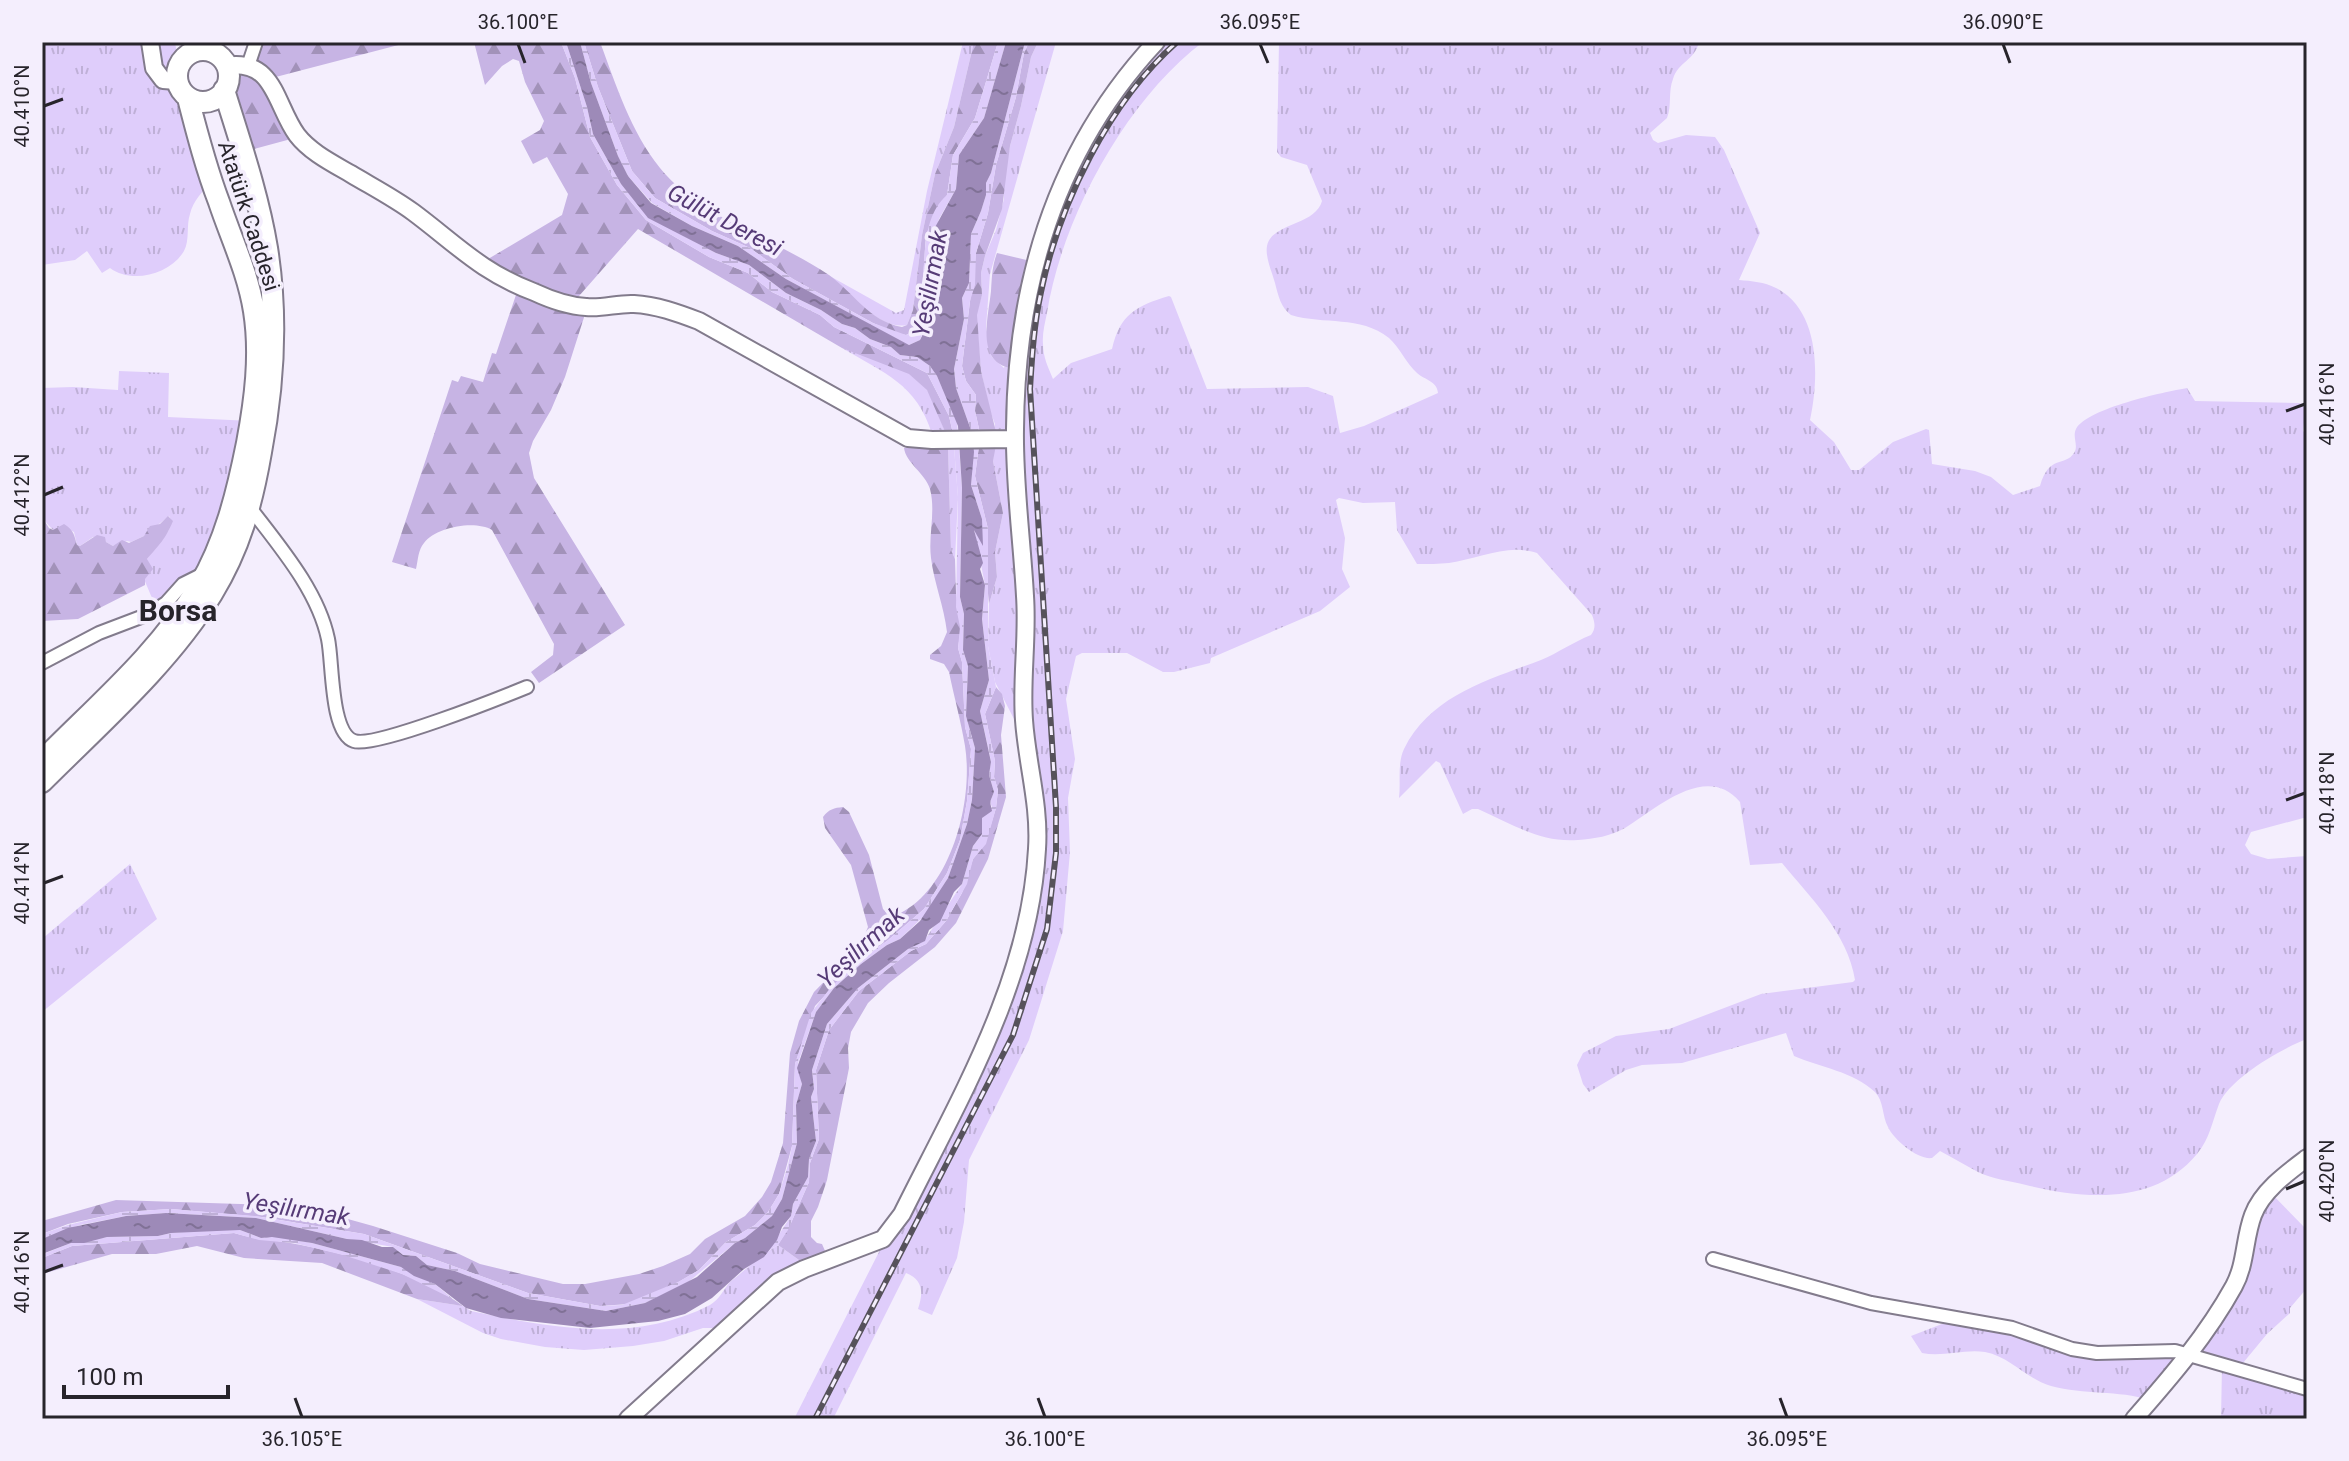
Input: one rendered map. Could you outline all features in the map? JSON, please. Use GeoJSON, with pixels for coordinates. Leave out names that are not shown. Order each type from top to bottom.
{"type":"FeatureCollection","features":[{"type":"Feature","properties":{"kind":"highway","name":"Atatürk Caddesi"},"geometry":{"type":"LineString","coordinates":[[42,761],[142,660],[171,626],[205,573],[236,497],[253,411],[257,347],[249,285],[209,174],[181,82],[175,42]]}},
{"type":"Feature","properties":{"kind":"highway"},"geometry":{"type":"LineString","coordinates":[[216,54],[192,53],[181,82],[198,102],[208,101],[224,90]]}},
{"type":"Feature","properties":{"kind":"highway","name":"Atatürk Caddesi"},"geometry":{"type":"LineString","coordinates":[[42,782],[152,672],[183,634],[212,593],[251,509],[272,383],[273,310],[267,249],[257,203],[224,90],[228,76],[216,54]]}},
{"type":"Feature","properties":{"kind":"street"},"geometry":{"type":"LineString","coordinates":[[150,42],[156,74],[163,80],[181,82]]}},
{"type":"Feature","properties":{"kind":"street"},"geometry":{"type":"LineString","coordinates":[[248,66],[256,42]]}},
{"type":"Feature","properties":{"kind":"street"},"geometry":{"type":"LineString","coordinates":[[628,1419],[778,1282],[804,1269],[868,1246],[891,1232],[993,1028],[1026,923],[1037,850],[1035,788],[1026,740],[1023,700],[1025,601],[1008,439],[1021,322],[1041,241],[1061,186],[1081,144],[1139,61],[1156,42]]}},
{"type":"Feature","properties":{"kind":"street"},"geometry":{"type":"LineString","coordinates":[[216,54],[248,66],[268,79],[289,122],[305,143],[409,209],[478,265],[504,279],[534,293],[587,308],[639,304],[679,313],[720,332],[908,438],[1008,439]]}},
{"type":"Feature","properties":{"kind":"street"},"geometry":{"type":"LineString","coordinates":[[251,509],[309,592],[320,615],[331,653],[340,728],[350,740],[364,743],[426,725],[527,687]]}},
{"type":"Feature","properties":{"kind":"street"},"geometry":{"type":"LineString","coordinates":[[42,663],[99,633],[149,614],[166,603],[183,584],[205,573]]}},
{"type":"Feature","properties":{"kind":"street"},"geometry":{"type":"LineString","coordinates":[[2134,1419],[2188,1355],[2237,1281],[2257,1207],[2269,1191],[2307,1158]]}},
{"type":"Feature","properties":{"kind":"street"},"geometry":{"type":"LineString","coordinates":[[2290,1171],[2307,1166]]}},
{"type":"Feature","properties":{"kind":"street"},"geometry":{"type":"LineString","coordinates":[[1713,1259],[1871,1303],[2012,1328],[2084,1352],[2159,1350],[2188,1355],[2307,1389]]}},
{"type":"Feature","properties":{"kind":"green space"},"geometry":{"type":"Polygon","coordinates":[[[42,42],[175,42],[179,67],[177,78],[211,182],[191,209],[184,251],[160,271],[139,276],[119,273],[110,268],[102,273],[87,251],[75,260],[42,265],[42,42]]]}},
{"type":"Feature","properties":{"kind":"green space"},"geometry":{"type":"Polygon","coordinates":[[[256,42],[410,42],[268,79],[291,139],[243,152],[226,86],[228,71],[243,65],[256,42]]]}},
{"type":"Feature","properties":{"kind":"green space"},"geometry":{"type":"Polygon","coordinates":[[[474,42],[561,42],[575,78],[590,137],[617,185],[646,220],[709,257],[748,273],[772,292],[820,315],[834,327],[927,373],[949,416],[953,434],[946,434],[927,390],[909,374],[842,348],[638,229],[572,304],[587,308],[565,377],[529,453],[534,478],[625,625],[539,683],[531,672],[553,655],[554,644],[492,530],[476,526],[446,529],[424,543],[416,569],[392,562],[452,380],[458,382],[461,376],[483,382],[519,286],[478,265],[562,215],[568,194],[547,157],[533,164],[521,141],[540,130],[544,121],[525,82],[519,61],[513,59],[502,66],[485,85],[474,42]]]}},
{"type":"Feature","properties":{"kind":"green space"},"geometry":{"type":"Polygon","coordinates":[[[561,42],[566,42],[593,134],[621,184],[648,217],[716,253],[749,265],[786,293],[855,328],[870,339],[891,347],[900,355],[917,357],[930,366],[957,421],[958,433],[953,434],[949,416],[927,373],[834,327],[820,315],[772,292],[748,273],[709,257],[646,220],[617,185],[590,137],[575,78],[561,42]]]}},
{"type":"Feature","properties":{"kind":"green space"},"geometry":{"type":"Polygon","coordinates":[[[580,42],[584,42],[598,87],[632,171],[655,198],[712,231],[750,248],[793,279],[873,323],[906,335],[915,331],[920,315],[926,240],[937,208],[947,195],[953,155],[975,118],[998,42],[1006,42],[984,118],[959,155],[956,189],[939,219],[932,243],[926,323],[920,340],[909,345],[904,343],[786,279],[738,246],[692,226],[652,203],[628,176],[618,156],[591,83],[580,42]]]}},
{"type":"Feature","properties":{"kind":"green space"},"geometry":{"type":"Polygon","coordinates":[[[584,42],[600,42],[625,108],[641,139],[660,168],[677,185],[717,214],[829,275],[871,313],[902,327],[907,325],[913,310],[922,235],[935,174],[954,127],[974,42],[998,42],[975,118],[953,155],[947,195],[926,234],[921,310],[915,331],[906,335],[873,323],[793,279],[750,248],[712,231],[655,198],[632,171],[598,87],[584,42]]]}},
{"type":"Feature","properties":{"kind":"green space"},"geometry":{"type":"Polygon","coordinates":[[[963,42],[974,42],[954,127],[935,174],[922,235],[913,310],[907,325],[896,325],[875,316],[828,275],[896,313],[904,310],[927,191],[963,42]]]}},
{"type":"Feature","properties":{"kind":"green space"},"geometry":{"type":"Polygon","coordinates":[[[1025,42],[1029,42],[976,253],[975,285],[970,301],[962,366],[966,381],[976,395],[975,411],[980,433],[972,433],[956,388],[954,369],[964,319],[962,298],[969,283],[971,234],[986,195],[986,183],[1025,42]]]}},
{"type":"Feature","properties":{"kind":"green space"},"geometry":{"type":"Polygon","coordinates":[[[1029,42],[1038,42],[1031,57],[1010,146],[1002,209],[981,273],[982,295],[977,315],[981,371],[996,432],[980,433],[975,411],[976,395],[966,381],[962,366],[976,253],[1029,42]]]}},
{"type":"Feature","properties":{"kind":"green space"},"geometry":{"type":"Polygon","coordinates":[[[1038,42],[1056,42],[990,274],[986,327],[992,357],[1004,368],[1061,186],[1156,42],[1203,42],[1148,96],[1101,164],[1082,201],[1055,276],[1044,328],[1044,353],[1053,379],[1071,363],[1112,349],[1120,327],[1131,313],[1169,296],[1207,389],[1308,387],[1333,396],[1340,433],[1364,426],[1438,393],[1433,383],[1417,373],[1393,342],[1378,331],[1354,323],[1291,315],[1280,301],[1268,260],[1270,238],[1311,215],[1322,201],[1307,165],[1281,157],[1277,152],[1279,42],[1699,42],[1694,53],[1675,73],[1667,118],[1650,133],[1658,143],[1686,135],[1715,137],[1724,150],[1760,233],[1739,280],[1776,288],[1802,312],[1809,329],[1815,366],[1810,420],[1834,442],[1851,470],[1859,470],[1893,442],[1926,429],[1929,430],[1932,464],[1975,471],[1991,477],[2013,495],[2040,486],[2052,465],[2070,457],[2075,450],[2076,429],[2083,421],[2127,402],[2187,388],[2195,401],[2306,405],[2303,431],[2307,435],[2304,446],[2307,448],[2307,817],[2251,832],[2245,845],[2251,854],[2268,859],[2307,856],[2307,1039],[2271,1057],[2233,1085],[2219,1104],[2201,1148],[2180,1171],[2160,1183],[2117,1194],[2048,1190],[1984,1174],[1940,1151],[1932,1158],[1920,1156],[1891,1132],[1875,1092],[1847,1075],[1794,1056],[1786,1033],[1682,1063],[1642,1065],[1626,1070],[1589,1092],[1577,1065],[1583,1053],[1616,1036],[1669,1029],[1761,994],[1853,982],[1845,947],[1816,903],[1782,863],[1750,865],[1740,802],[1727,791],[1712,787],[1681,793],[1620,831],[1578,840],[1551,839],[1478,809],[1463,814],[1440,763],[1436,761],[1399,798],[1404,749],[1429,715],[1463,692],[1541,660],[1591,635],[1594,623],[1592,615],[1537,553],[1504,551],[1449,563],[1417,564],[1397,530],[1395,502],[1363,503],[1339,498],[1336,500],[1345,538],[1342,569],[1350,587],[1320,611],[1211,658],[1210,663],[1174,672],[1163,672],[1127,653],[1082,653],[1076,656],[1066,699],[1075,759],[1068,798],[1070,852],[1063,931],[1029,1040],[969,1160],[964,1222],[957,1258],[932,1315],[918,1309],[921,1288],[916,1279],[906,1273],[833,1419],[794,1419],[993,1028],[1037,850],[1020,741],[1014,719],[995,682],[988,646],[989,604],[997,577],[995,552],[1003,513],[993,461],[995,424],[981,371],[976,315],[982,295],[981,273],[1004,199],[1010,146],[1031,57],[1038,42]]]}},
{"type":"Feature","properties":{"kind":"green space"},"geometry":{"type":"Polygon","coordinates":[[[997,253],[1035,262],[1018,369],[995,360],[987,340],[992,272],[997,253]]]}},
{"type":"Feature","properties":{"kind":"green space"},"geometry":{"type":"Polygon","coordinates":[[[842,348],[888,363],[919,381],[932,399],[946,434],[932,434],[926,417],[908,391],[885,373],[842,348]]]}},
{"type":"Feature","properties":{"kind":"green space"},"geometry":{"type":"Polygon","coordinates":[[[119,371],[169,373],[168,417],[251,421],[205,573],[157,610],[144,579],[150,572],[147,559],[172,522],[169,516],[144,536],[113,546],[104,537],[93,537],[77,545],[74,532],[64,527],[53,530],[42,518],[45,506],[42,501],[42,388],[118,390],[119,371]]]}},
{"type":"Feature","properties":{"kind":"green space"},"geometry":{"type":"Polygon","coordinates":[[[996,445],[993,461],[1003,513],[995,552],[997,577],[989,604],[986,572],[988,529],[975,476],[979,446],[996,445]]]}},
{"type":"Feature","properties":{"kind":"green space"},"geometry":{"type":"Polygon","coordinates":[[[959,446],[962,488],[960,597],[964,614],[963,650],[968,666],[966,716],[975,748],[972,800],[967,824],[948,878],[925,915],[900,939],[861,964],[834,988],[816,1012],[798,1063],[802,1084],[796,1105],[797,1143],[782,1199],[772,1216],[686,1284],[645,1303],[606,1311],[528,1299],[455,1271],[427,1265],[416,1256],[403,1255],[393,1247],[256,1218],[166,1213],[126,1216],[80,1225],[42,1239],[42,1234],[68,1225],[122,1212],[171,1209],[255,1216],[364,1234],[528,1293],[600,1306],[622,1305],[678,1282],[699,1270],[726,1242],[755,1225],[779,1194],[788,1165],[792,1146],[795,1064],[811,1013],[831,987],[858,961],[924,909],[947,873],[960,840],[971,749],[965,727],[962,662],[958,648],[960,627],[956,607],[958,497],[954,447],[959,446]]]}},
{"type":"Feature","properties":{"kind":"green space"},"geometry":{"type":"Polygon","coordinates":[[[973,446],[979,446],[975,476],[988,529],[988,646],[996,687],[985,714],[995,761],[996,808],[986,844],[973,859],[967,884],[946,921],[926,944],[911,951],[859,991],[829,1030],[816,1070],[819,1139],[810,1163],[809,1182],[788,1230],[778,1245],[768,1251],[791,1216],[793,1204],[808,1177],[809,1159],[816,1141],[811,1097],[814,1089],[812,1070],[827,1024],[858,988],[908,949],[924,941],[962,884],[973,846],[982,834],[982,818],[992,807],[991,761],[980,711],[989,680],[982,619],[985,585],[973,524],[980,540],[982,519],[971,485],[973,446]]]}},
{"type":"Feature","properties":{"kind":"green space"},"geometry":{"type":"Polygon","coordinates":[[[948,447],[954,447],[958,497],[955,559],[951,550],[948,447]]]}},
{"type":"Feature","properties":{"kind":"green space"},"geometry":{"type":"Polygon","coordinates":[[[948,447],[951,550],[955,559],[961,627],[958,648],[962,662],[965,727],[971,749],[967,801],[960,840],[947,873],[924,909],[858,961],[815,1006],[795,1064],[792,1146],[779,1194],[755,1225],[726,1242],[699,1270],[670,1287],[629,1304],[600,1306],[528,1293],[364,1234],[262,1217],[171,1209],[122,1212],[68,1224],[42,1234],[42,1221],[116,1200],[268,1205],[337,1216],[457,1253],[480,1264],[563,1284],[585,1284],[663,1266],[690,1254],[705,1239],[745,1216],[771,1182],[783,1143],[790,1053],[799,1021],[814,992],[860,945],[868,927],[851,865],[825,828],[823,817],[837,808],[843,807],[849,812],[869,855],[883,909],[891,917],[911,906],[929,890],[954,845],[961,819],[966,794],[965,746],[949,672],[944,664],[930,659],[947,632],[931,558],[932,498],[928,483],[905,453],[904,448],[948,447]]]}},
{"type":"Feature","properties":{"kind":"green space"},"geometry":{"type":"Polygon","coordinates":[[[168,516],[173,521],[170,528],[147,559],[153,569],[145,579],[145,585],[78,619],[42,621],[42,517],[53,530],[64,524],[67,526],[77,545],[97,535],[105,537],[106,542],[113,546],[122,540],[129,543],[144,536],[150,526],[160,524],[168,516]]]}},
{"type":"Feature","properties":{"kind":"green space"},"geometry":{"type":"Polygon","coordinates":[[[996,687],[1002,694],[1005,706],[1001,735],[1006,797],[988,859],[956,923],[935,947],[868,1003],[851,1032],[849,1068],[827,1180],[811,1221],[811,1237],[822,1244],[829,1260],[804,1269],[799,1260],[778,1245],[809,1182],[810,1163],[819,1139],[816,1070],[829,1030],[859,991],[911,951],[926,944],[946,921],[962,893],[973,859],[985,844],[996,808],[995,761],[985,714],[996,687]]]}},
{"type":"Feature","properties":{"kind":"green space"},"geometry":{"type":"Polygon","coordinates":[[[130,864],[157,919],[42,1012],[42,939],[130,864]]]}},
{"type":"Feature","properties":{"kind":"green space"},"geometry":{"type":"Polygon","coordinates":[[[2269,1191],[2307,1230],[2307,1288],[2290,1308],[2290,1313],[2267,1334],[2238,1369],[2307,1389],[2307,1419],[2221,1419],[2222,1365],[2189,1355],[2150,1400],[2051,1386],[2003,1358],[1985,1352],[1922,1353],[1911,1336],[1965,1319],[2054,1344],[2188,1355],[2209,1327],[2269,1191]]]}},
{"type":"Feature","properties":{"kind":"green space"},"geometry":{"type":"Polygon","coordinates":[[[220,1229],[240,1230],[261,1238],[272,1236],[312,1243],[401,1267],[435,1284],[453,1299],[402,1274],[343,1255],[234,1233],[72,1246],[42,1258],[43,1254],[71,1243],[107,1237],[158,1236],[220,1229]]]}},
{"type":"Feature","properties":{"kind":"green space"},"geometry":{"type":"Polygon","coordinates":[[[234,1233],[321,1249],[364,1261],[427,1285],[463,1306],[417,1299],[322,1263],[244,1258],[197,1246],[156,1254],[112,1254],[42,1274],[42,1258],[72,1246],[234,1233]]]}},
{"type":"Feature","properties":{"kind":"green space"},"geometry":{"type":"Polygon","coordinates":[[[778,1245],[799,1260],[804,1269],[726,1328],[703,1328],[664,1341],[633,1346],[584,1350],[501,1339],[417,1299],[562,1327],[622,1329],[652,1325],[710,1305],[730,1282],[778,1245]]]}},
{"type":"Feature","properties":{"kind":"water","name":"Yeşilırmak"},"geometry":{"type":"Polygon","coordinates":[[[566,42],[580,42],[591,83],[618,156],[628,176],[651,203],[692,226],[738,246],[786,279],[909,345],[920,340],[925,330],[933,231],[956,189],[959,155],[984,118],[1006,42],[1025,42],[986,183],[986,195],[971,234],[969,283],[962,298],[964,319],[954,369],[956,388],[972,433],[971,485],[982,519],[983,546],[974,530],[983,563],[980,569],[985,585],[982,619],[989,680],[980,711],[994,792],[990,802],[992,811],[982,818],[982,834],[973,846],[962,884],[954,892],[940,922],[929,930],[925,941],[908,949],[858,988],[827,1024],[812,1070],[814,1089],[811,1097],[816,1141],[809,1159],[808,1177],[793,1204],[791,1216],[764,1257],[744,1269],[712,1298],[685,1314],[658,1321],[590,1328],[501,1318],[466,1308],[435,1284],[401,1267],[312,1243],[261,1238],[240,1230],[107,1237],[71,1243],[42,1254],[42,1239],[68,1228],[126,1216],[166,1213],[256,1218],[393,1247],[403,1255],[416,1256],[427,1265],[455,1271],[528,1299],[606,1311],[645,1303],[697,1277],[772,1216],[782,1199],[797,1143],[796,1105],[802,1084],[797,1068],[816,1012],[834,988],[861,964],[900,939],[920,921],[948,878],[972,800],[975,748],[966,716],[968,666],[963,650],[964,614],[960,597],[962,488],[958,426],[937,376],[930,366],[917,357],[900,355],[891,347],[842,324],[786,293],[749,265],[716,253],[648,218],[621,184],[593,134],[566,42]]]}},
{"type":"Feature","properties":{"kind":"railway"},"geometry":{"type":"LineString","coordinates":[[815,1419],[1013,1035],[1047,929],[1056,853],[1056,807],[1030,389],[1037,316],[1049,258],[1060,224],[1090,156],[1130,94],[1152,66],[1177,42]]}},
{"type":"Feature","properties":{"kind":"district","name":"Borsa"},"geometry":{"type":"Point","coordinates":[178,610]}},
{"type":"Feature","properties":{"kind":"water label","name":"Gülüt Deresi"},"geometry":{"type":"Point","coordinates":[725,220]}}]}
